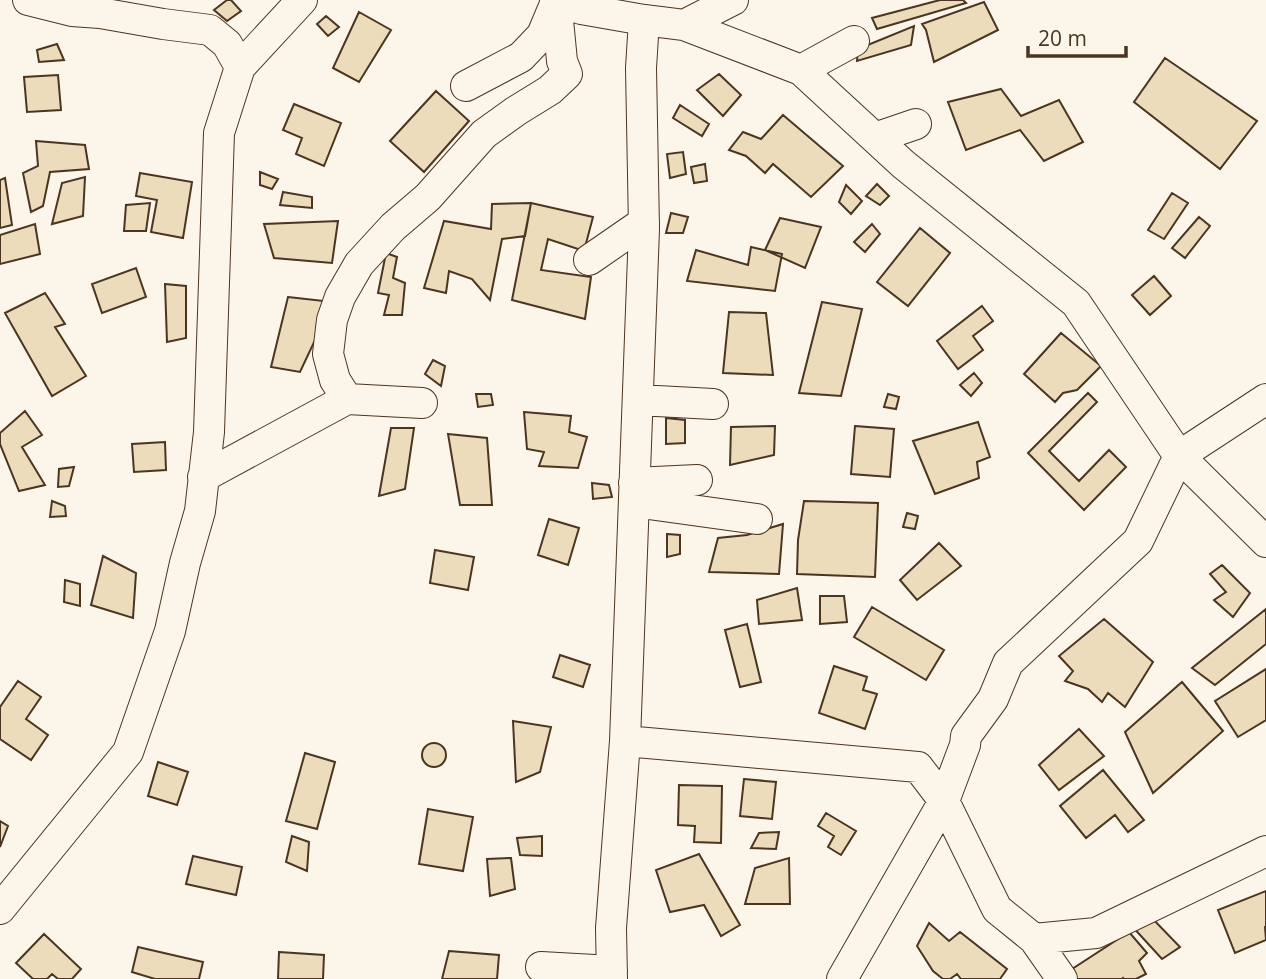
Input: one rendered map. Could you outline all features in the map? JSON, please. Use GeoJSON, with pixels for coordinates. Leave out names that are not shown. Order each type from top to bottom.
{"type":"FeatureCollection","features":[{"type":"Feature","properties":{"kind":"street"},"geometry":{"type":"LineString","coordinates":[[28,0],[72,11],[210,30],[228,44],[240,67]]}},
{"type":"Feature","properties":{"kind":"street"},"geometry":{"type":"LineString","coordinates":[[0,909],[128,752],[170,631],[200,510],[209,432],[219,133],[240,67],[302,0]]}},
{"type":"Feature","properties":{"kind":"street"},"geometry":{"type":"LineString","coordinates":[[556,0],[581,9],[684,25],[801,70],[903,164],[1076,303],[1179,456],[1266,542]]}},
{"type":"Feature","properties":{"kind":"street"},"geometry":{"type":"LineString","coordinates":[[466,86],[521,57],[542,36],[556,0]]}},
{"type":"Feature","properties":{"kind":"street"},"geometry":{"type":"LineString","coordinates":[[347,399],[335,380],[328,354],[332,320],[340,297],[359,264],[393,227],[428,197],[484,134],[550,90],[567,74],[562,61],[556,0]]}},
{"type":"Feature","properties":{"kind":"street"},"geometry":{"type":"LineString","coordinates":[[684,25],[733,0]]}},
{"type":"Feature","properties":{"kind":"street"},"geometry":{"type":"LineString","coordinates":[[541,967],[612,975],[611,928],[625,741],[644,222],[641,68],[644,20]]}},
{"type":"Feature","properties":{"kind":"street"},"geometry":{"type":"LineString","coordinates":[[801,70],[854,41]]}},
{"type":"Feature","properties":{"kind":"street"},"geometry":{"type":"LineString","coordinates":[[875,138],[916,124]]}},
{"type":"Feature","properties":{"kind":"street"},"geometry":{"type":"LineString","coordinates":[[589,260],[644,222]]}},
{"type":"Feature","properties":{"kind":"street"},"geometry":{"type":"LineString","coordinates":[[203,477],[347,399],[422,403]]}},
{"type":"Feature","properties":{"kind":"street"},"geometry":{"type":"LineString","coordinates":[[842,979],[944,801],[966,736],[993,699],[1008,663],[1138,541],[1179,456],[1266,399]]}},
{"type":"Feature","properties":{"kind":"street"},"geometry":{"type":"LineString","coordinates":[[638,400],[713,404]]}},
{"type":"Feature","properties":{"kind":"street"},"geometry":{"type":"LineString","coordinates":[[634,493],[697,480]]}},
{"type":"Feature","properties":{"kind":"street"},"geometry":{"type":"LineString","coordinates":[[634,493],[757,519]]}},
{"type":"Feature","properties":{"kind":"street"},"geometry":{"type":"LineString","coordinates":[[625,741],[918,767],[944,801],[997,909],[1034,939],[1062,979]]}},
{"type":"Feature","properties":{"kind":"street"},"geometry":{"type":"LineString","coordinates":[[1034,939],[1096,933],[1266,851]]}},
{"type":"Feature","properties":{"kind":"building"},"geometry":{"type":"Polygon","coordinates":[[[231,0],[241,11],[227,21],[214,10],[231,0]]]}},
{"type":"Feature","properties":{"kind":"building"},"geometry":{"type":"Polygon","coordinates":[[[940,0],[963,0],[966,3],[877,29],[872,18],[940,0]]]}},
{"type":"Feature","properties":{"kind":"building"},"geometry":{"type":"Polygon","coordinates":[[[984,2],[998,30],[934,62],[922,24],[984,2]]]}},
{"type":"Feature","properties":{"kind":"building"},"geometry":{"type":"Polygon","coordinates":[[[359,12],[391,30],[359,82],[333,68],[359,12]]]}},
{"type":"Feature","properties":{"kind":"building"},"geometry":{"type":"Polygon","coordinates":[[[326,16],[339,27],[328,36],[317,24],[326,16]]]}},
{"type":"Feature","properties":{"kind":"building"},"geometry":{"type":"Polygon","coordinates":[[[914,26],[911,45],[857,61],[858,49],[914,26]]]}},
{"type":"Feature","properties":{"kind":"building"},"geometry":{"type":"Polygon","coordinates":[[[57,44],[64,60],[39,62],[37,50],[57,44]]]}},
{"type":"Feature","properties":{"kind":"building"},"geometry":{"type":"Polygon","coordinates":[[[1165,58],[1257,121],[1220,169],[1134,102],[1165,58]]]}},
{"type":"Feature","properties":{"kind":"building"},"geometry":{"type":"Polygon","coordinates":[[[719,74],[741,95],[723,116],[697,90],[719,74]]]}},
{"type":"Feature","properties":{"kind":"building"},"geometry":{"type":"Polygon","coordinates":[[[58,75],[61,110],[27,112],[24,77],[58,75]]]}},
{"type":"Feature","properties":{"kind":"building"},"geometry":{"type":"Polygon","coordinates":[[[1001,89],[1021,116],[1059,100],[1083,142],[1044,161],[1020,130],[966,150],[948,102],[1001,89]]]}},
{"type":"Feature","properties":{"kind":"building"},"geometry":{"type":"Polygon","coordinates":[[[436,91],[469,121],[424,172],[390,141],[436,91]]]}},
{"type":"Feature","properties":{"kind":"building"},"geometry":{"type":"Polygon","coordinates":[[[294,104],[341,123],[324,166],[296,154],[302,138],[283,130],[294,104]]]}},
{"type":"Feature","properties":{"kind":"building"},"geometry":{"type":"Polygon","coordinates":[[[680,105],[709,124],[702,136],[673,118],[680,105]]]}},
{"type":"Feature","properties":{"kind":"building"},"geometry":{"type":"Polygon","coordinates":[[[783,115],[843,166],[811,197],[773,164],[765,173],[746,156],[729,150],[743,132],[761,139],[783,115]]]}},
{"type":"Feature","properties":{"kind":"building"},"geometry":{"type":"Polygon","coordinates":[[[36,141],[85,145],[89,169],[50,172],[43,206],[31,212],[23,173],[38,166],[36,141]]]}},
{"type":"Feature","properties":{"kind":"building"},"geometry":{"type":"Polygon","coordinates":[[[683,152],[686,174],[670,178],[667,154],[683,152]]]}},
{"type":"Feature","properties":{"kind":"building"},"geometry":{"type":"Polygon","coordinates":[[[705,164],[707,181],[694,183],[691,167],[705,164]]]}},
{"type":"Feature","properties":{"kind":"building"},"geometry":{"type":"Polygon","coordinates":[[[260,172],[278,179],[272,189],[260,185],[260,172]]]}},
{"type":"Feature","properties":{"kind":"building"},"geometry":{"type":"Polygon","coordinates":[[[140,173],[192,182],[183,238],[151,232],[157,200],[136,196],[140,173]]]}},
{"type":"Feature","properties":{"kind":"building"},"geometry":{"type":"Polygon","coordinates":[[[85,177],[83,216],[52,224],[62,183],[85,177]]]}},
{"type":"Feature","properties":{"kind":"building"},"geometry":{"type":"Polygon","coordinates":[[[5,178],[12,225],[0,228],[0,180],[5,178]]]}},
{"type":"Feature","properties":{"kind":"building"},"geometry":{"type":"Polygon","coordinates":[[[877,184],[889,196],[880,205],[866,196],[877,184]]]}},
{"type":"Feature","properties":{"kind":"building"},"geometry":{"type":"Polygon","coordinates":[[[846,185],[862,201],[851,214],[839,202],[846,185]]]}},
{"type":"Feature","properties":{"kind":"building"},"geometry":{"type":"Polygon","coordinates":[[[283,192],[312,197],[312,208],[280,205],[283,192]]]}},
{"type":"Feature","properties":{"kind":"building"},"geometry":{"type":"Polygon","coordinates":[[[1172,193],[1188,203],[1164,239],[1148,230],[1172,193]]]}},
{"type":"Feature","properties":{"kind":"building"},"geometry":{"type":"Polygon","coordinates":[[[150,203],[146,231],[124,231],[126,205],[150,203]]]}},
{"type":"Feature","properties":{"kind":"building"},"geometry":{"type":"Polygon","coordinates":[[[531,203],[593,217],[584,251],[548,239],[541,270],[591,277],[585,319],[512,300],[531,203]]]}},
{"type":"Feature","properties":{"kind":"building"},"geometry":{"type":"Polygon","coordinates":[[[531,203],[525,236],[502,239],[490,300],[472,279],[449,271],[446,293],[424,288],[444,221],[491,229],[492,204],[531,203]]]}},
{"type":"Feature","properties":{"kind":"building"},"geometry":{"type":"Polygon","coordinates":[[[671,213],[688,217],[683,233],[666,233],[671,213]]]}},
{"type":"Feature","properties":{"kind":"building"},"geometry":{"type":"Polygon","coordinates":[[[1199,217],[1210,226],[1185,258],[1172,248],[1199,217]]]}},
{"type":"Feature","properties":{"kind":"building"},"geometry":{"type":"Polygon","coordinates":[[[780,218],[821,227],[805,268],[765,250],[780,218]]]}},
{"type":"Feature","properties":{"kind":"building"},"geometry":{"type":"Polygon","coordinates":[[[338,221],[332,263],[274,258],[264,224],[338,221]]]}},
{"type":"Feature","properties":{"kind":"building"},"geometry":{"type":"Polygon","coordinates":[[[35,224],[40,254],[0,264],[0,235],[35,224]]]}},
{"type":"Feature","properties":{"kind":"building"},"geometry":{"type":"Polygon","coordinates":[[[872,224],[880,234],[865,252],[854,242],[872,224]]]}},
{"type":"Feature","properties":{"kind":"building"},"geometry":{"type":"Polygon","coordinates":[[[920,228],[950,253],[908,306],[877,282],[920,228]]]}},
{"type":"Feature","properties":{"kind":"building"},"geometry":{"type":"Polygon","coordinates":[[[751,247],[782,254],[775,291],[687,281],[696,250],[748,265],[751,247]]]}},
{"type":"Feature","properties":{"kind":"building"},"geometry":{"type":"Polygon","coordinates":[[[386,253],[397,257],[393,278],[405,283],[402,315],[384,315],[389,295],[378,293],[386,253]]]}},
{"type":"Feature","properties":{"kind":"building"},"geometry":{"type":"Polygon","coordinates":[[[136,268],[146,297],[102,313],[92,284],[136,268]]]}},
{"type":"Feature","properties":{"kind":"building"},"geometry":{"type":"Polygon","coordinates":[[[1154,276],[1171,296],[1150,315],[1132,295],[1154,276]]]}},
{"type":"Feature","properties":{"kind":"building"},"geometry":{"type":"Polygon","coordinates":[[[165,284],[186,286],[186,338],[167,342],[165,284]]]}},
{"type":"Feature","properties":{"kind":"building"},"geometry":{"type":"Polygon","coordinates":[[[45,293],[65,324],[55,327],[86,376],[52,396],[5,313],[45,293]]]}},
{"type":"Feature","properties":{"kind":"building"},"geometry":{"type":"Polygon","coordinates":[[[288,297],[333,302],[300,372],[271,367],[288,297]]]}},
{"type":"Feature","properties":{"kind":"building"},"geometry":{"type":"Polygon","coordinates":[[[822,302],[862,309],[841,396],[799,393],[822,302]]]}},
{"type":"Feature","properties":{"kind":"building"},"geometry":{"type":"Polygon","coordinates":[[[982,306],[993,321],[973,336],[983,350],[958,369],[937,341],[982,306]]]}},
{"type":"Feature","properties":{"kind":"building"},"geometry":{"type":"Polygon","coordinates":[[[729,312],[766,313],[773,375],[723,373],[729,312]]]}},
{"type":"Feature","properties":{"kind":"building"},"geometry":{"type":"Polygon","coordinates":[[[1061,333],[1101,366],[1077,390],[1063,393],[1055,402],[1024,374],[1061,333]]]}},
{"type":"Feature","properties":{"kind":"building"},"geometry":{"type":"Polygon","coordinates":[[[433,360],[445,366],[441,386],[425,374],[433,360]]]}},
{"type":"Feature","properties":{"kind":"building"},"geometry":{"type":"Polygon","coordinates":[[[974,373],[982,383],[971,396],[960,385],[974,373]]]}},
{"type":"Feature","properties":{"kind":"building"},"geometry":{"type":"Polygon","coordinates":[[[1088,393],[1097,402],[1049,451],[1079,481],[1109,450],[1126,467],[1084,510],[1028,453],[1088,393]]]}},
{"type":"Feature","properties":{"kind":"building"},"geometry":{"type":"Polygon","coordinates":[[[476,394],[491,394],[493,405],[478,407],[476,394]]]}},
{"type":"Feature","properties":{"kind":"building"},"geometry":{"type":"Polygon","coordinates":[[[888,394],[899,397],[896,409],[884,407],[888,394]]]}},
{"type":"Feature","properties":{"kind":"building"},"geometry":{"type":"Polygon","coordinates":[[[25,411],[42,435],[22,447],[45,485],[19,491],[0,444],[0,433],[25,411]]]}},
{"type":"Feature","properties":{"kind":"building"},"geometry":{"type":"Polygon","coordinates":[[[524,412],[571,416],[569,432],[587,437],[578,468],[539,466],[544,452],[527,449],[524,412]]]}},
{"type":"Feature","properties":{"kind":"building"},"geometry":{"type":"Polygon","coordinates":[[[666,418],[685,420],[685,443],[666,444],[666,418]]]}},
{"type":"Feature","properties":{"kind":"building"},"geometry":{"type":"Polygon","coordinates":[[[978,422],[990,457],[977,462],[979,478],[935,494],[913,441],[978,422]]]}},
{"type":"Feature","properties":{"kind":"building"},"geometry":{"type":"Polygon","coordinates":[[[775,426],[774,455],[730,465],[731,427],[775,426]]]}},
{"type":"Feature","properties":{"kind":"building"},"geometry":{"type":"Polygon","coordinates":[[[855,426],[894,429],[890,477],[851,474],[855,426]]]}},
{"type":"Feature","properties":{"kind":"building"},"geometry":{"type":"Polygon","coordinates":[[[391,428],[414,428],[405,489],[379,496],[391,428]]]}},
{"type":"Feature","properties":{"kind":"building"},"geometry":{"type":"Polygon","coordinates":[[[448,434],[487,438],[492,505],[460,505],[448,434]]]}},
{"type":"Feature","properties":{"kind":"building"},"geometry":{"type":"Polygon","coordinates":[[[165,442],[166,470],[134,472],[132,444],[165,442]]]}},
{"type":"Feature","properties":{"kind":"building"},"geometry":{"type":"Polygon","coordinates":[[[74,467],[69,486],[58,487],[59,469],[74,467]]]}},
{"type":"Feature","properties":{"kind":"building"},"geometry":{"type":"Polygon","coordinates":[[[592,483],[609,485],[612,497],[593,499],[592,483]]]}},
{"type":"Feature","properties":{"kind":"building"},"geometry":{"type":"Polygon","coordinates":[[[52,501],[65,506],[66,516],[50,517],[52,501]]]}},
{"type":"Feature","properties":{"kind":"building"},"geometry":{"type":"Polygon","coordinates":[[[804,501],[878,503],[875,577],[797,574],[798,540],[804,501]]]}},
{"type":"Feature","properties":{"kind":"building"},"geometry":{"type":"Polygon","coordinates":[[[907,513],[918,516],[915,529],[903,527],[907,513]]]}},
{"type":"Feature","properties":{"kind":"building"},"geometry":{"type":"Polygon","coordinates":[[[549,519],[579,528],[568,565],[538,555],[549,519]]]}},
{"type":"Feature","properties":{"kind":"building"},"geometry":{"type":"Polygon","coordinates":[[[783,524],[779,574],[709,572],[718,538],[747,535],[783,524]]]}},
{"type":"Feature","properties":{"kind":"building"},"geometry":{"type":"Polygon","coordinates":[[[667,534],[680,535],[680,554],[667,557],[667,534]]]}},
{"type":"Feature","properties":{"kind":"building"},"geometry":{"type":"Polygon","coordinates":[[[939,543],[961,566],[917,600],[900,580],[939,543]]]}},
{"type":"Feature","properties":{"kind":"building"},"geometry":{"type":"Polygon","coordinates":[[[435,550],[474,557],[468,590],[430,583],[435,550]]]}},
{"type":"Feature","properties":{"kind":"building"},"geometry":{"type":"Polygon","coordinates":[[[103,556],[136,573],[133,618],[91,605],[103,556]]]}},
{"type":"Feature","properties":{"kind":"building"},"geometry":{"type":"Polygon","coordinates":[[[1222,565],[1250,593],[1233,617],[1214,600],[1226,592],[1210,574],[1222,565]]]}},
{"type":"Feature","properties":{"kind":"building"},"geometry":{"type":"Polygon","coordinates":[[[65,580],[80,584],[80,606],[64,602],[65,580]]]}},
{"type":"Feature","properties":{"kind":"building"},"geometry":{"type":"Polygon","coordinates":[[[797,588],[802,620],[759,624],[757,600],[797,588]]]}},
{"type":"Feature","properties":{"kind":"building"},"geometry":{"type":"Polygon","coordinates":[[[820,596],[844,596],[847,622],[820,624],[820,596]]]}},
{"type":"Feature","properties":{"kind":"building"},"geometry":{"type":"Polygon","coordinates":[[[872,607],[944,650],[926,680],[854,637],[872,607]]]}},
{"type":"Feature","properties":{"kind":"building"},"geometry":{"type":"Polygon","coordinates":[[[1266,609],[1266,644],[1215,685],[1192,668],[1266,609]]]}},
{"type":"Feature","properties":{"kind":"building"},"geometry":{"type":"Polygon","coordinates":[[[1104,619],[1153,662],[1125,707],[1108,693],[1102,702],[1088,689],[1065,681],[1073,671],[1059,656],[1104,619]]]}},
{"type":"Feature","properties":{"kind":"building"},"geometry":{"type":"Polygon","coordinates":[[[747,624],[761,682],[740,687],[725,630],[747,624]]]}},
{"type":"Feature","properties":{"kind":"building"},"geometry":{"type":"Polygon","coordinates":[[[560,655],[590,665],[583,687],[553,677],[560,655]]]}},
{"type":"Feature","properties":{"kind":"building"},"geometry":{"type":"Polygon","coordinates":[[[834,666],[867,677],[863,690],[877,694],[865,729],[819,713],[834,666]]]}},
{"type":"Feature","properties":{"kind":"building"},"geometry":{"type":"Polygon","coordinates":[[[1266,669],[1266,720],[1238,737],[1215,701],[1266,669]]]}},
{"type":"Feature","properties":{"kind":"building"},"geometry":{"type":"Polygon","coordinates":[[[18,681],[41,697],[26,719],[48,735],[31,760],[0,739],[0,707],[18,681]]]}},
{"type":"Feature","properties":{"kind":"building"},"geometry":{"type":"Polygon","coordinates":[[[1182,682],[1223,731],[1153,793],[1125,732],[1182,682]]]}},
{"type":"Feature","properties":{"kind":"building"},"geometry":{"type":"Polygon","coordinates":[[[513,721],[551,727],[540,772],[516,782],[513,721]]]}},
{"type":"Feature","properties":{"kind":"building"},"geometry":{"type":"Polygon","coordinates":[[[1079,729],[1104,756],[1059,790],[1039,765],[1079,729]]]}},
{"type":"Feature","properties":{"kind":"building"},"geometry":{"type":"Polygon","coordinates":[[[434,743],[445,750],[446,755],[439,766],[434,767],[423,760],[422,755],[429,744],[434,743]]]}},
{"type":"Feature","properties":{"kind":"building"},"geometry":{"type":"Polygon","coordinates":[[[305,753],[335,762],[317,829],[286,821],[305,753]]]}},
{"type":"Feature","properties":{"kind":"building"},"geometry":{"type":"Polygon","coordinates":[[[158,762],[188,772],[177,805],[148,796],[158,762]]]}},
{"type":"Feature","properties":{"kind":"building"},"geometry":{"type":"Polygon","coordinates":[[[1103,770],[1144,820],[1128,832],[1115,815],[1086,838],[1060,806],[1103,770]]]}},
{"type":"Feature","properties":{"kind":"building"},"geometry":{"type":"Polygon","coordinates":[[[744,779],[776,782],[772,819],[740,816],[744,779]]]}},
{"type":"Feature","properties":{"kind":"building"},"geometry":{"type":"Polygon","coordinates":[[[679,785],[722,786],[721,843],[694,842],[695,826],[678,825],[679,785]]]}},
{"type":"Feature","properties":{"kind":"building"},"geometry":{"type":"Polygon","coordinates":[[[428,809],[473,817],[463,871],[419,864],[428,809]]]}},
{"type":"Feature","properties":{"kind":"building"},"geometry":{"type":"Polygon","coordinates":[[[826,813],[856,831],[841,855],[828,847],[834,836],[818,826],[826,813]]]}},
{"type":"Feature","properties":{"kind":"building"},"geometry":{"type":"Polygon","coordinates":[[[0,821],[8,826],[0,847],[0,821]]]}},
{"type":"Feature","properties":{"kind":"building"},"geometry":{"type":"Polygon","coordinates":[[[779,832],[776,849],[751,848],[759,833],[779,832]]]}},
{"type":"Feature","properties":{"kind":"building"},"geometry":{"type":"Polygon","coordinates":[[[292,836],[309,842],[307,871],[286,862],[292,836]]]}},
{"type":"Feature","properties":{"kind":"building"},"geometry":{"type":"Polygon","coordinates":[[[542,836],[542,856],[520,855],[517,838],[542,836]]]}},
{"type":"Feature","properties":{"kind":"building"},"geometry":{"type":"Polygon","coordinates":[[[699,854],[740,925],[721,936],[704,905],[670,912],[656,870],[699,854]]]}},
{"type":"Feature","properties":{"kind":"building"},"geometry":{"type":"Polygon","coordinates":[[[193,856],[242,867],[236,895],[186,884],[193,856]]]}},
{"type":"Feature","properties":{"kind":"building"},"geometry":{"type":"Polygon","coordinates":[[[511,858],[515,889],[490,896],[487,859],[511,858]]]}},
{"type":"Feature","properties":{"kind":"building"},"geometry":{"type":"Polygon","coordinates":[[[789,858],[790,904],[745,904],[755,868],[789,858]]]}},
{"type":"Feature","properties":{"kind":"building"},"geometry":{"type":"Polygon","coordinates":[[[1266,891],[1266,940],[1235,953],[1218,910],[1266,891]]]}},
{"type":"Feature","properties":{"kind":"building"},"geometry":{"type":"Polygon","coordinates":[[[1149,915],[1180,947],[1162,959],[1130,924],[1149,915]]]}},
{"type":"Feature","properties":{"kind":"building"},"geometry":{"type":"Polygon","coordinates":[[[929,923],[949,941],[960,932],[1007,969],[1000,979],[961,979],[957,974],[950,979],[943,979],[933,971],[917,946],[929,923]]]}},
{"type":"Feature","properties":{"kind":"building"},"geometry":{"type":"Polygon","coordinates":[[[1129,932],[1147,953],[1139,961],[1146,974],[1136,979],[1075,979],[1069,971],[1129,932]]]}},
{"type":"Feature","properties":{"kind":"building"},"geometry":{"type":"Polygon","coordinates":[[[44,934],[81,969],[72,979],[58,979],[52,974],[47,979],[33,979],[16,963],[44,934]]]}},
{"type":"Feature","properties":{"kind":"building"},"geometry":{"type":"Polygon","coordinates":[[[138,947],[203,962],[199,979],[155,979],[132,972],[138,947]]]}},
{"type":"Feature","properties":{"kind":"building"},"geometry":{"type":"Polygon","coordinates":[[[449,951],[499,955],[497,979],[442,979],[449,951]]]}},
{"type":"Feature","properties":{"kind":"building"},"geometry":{"type":"Polygon","coordinates":[[[279,952],[324,955],[323,979],[278,979],[279,952]]]}}]}
